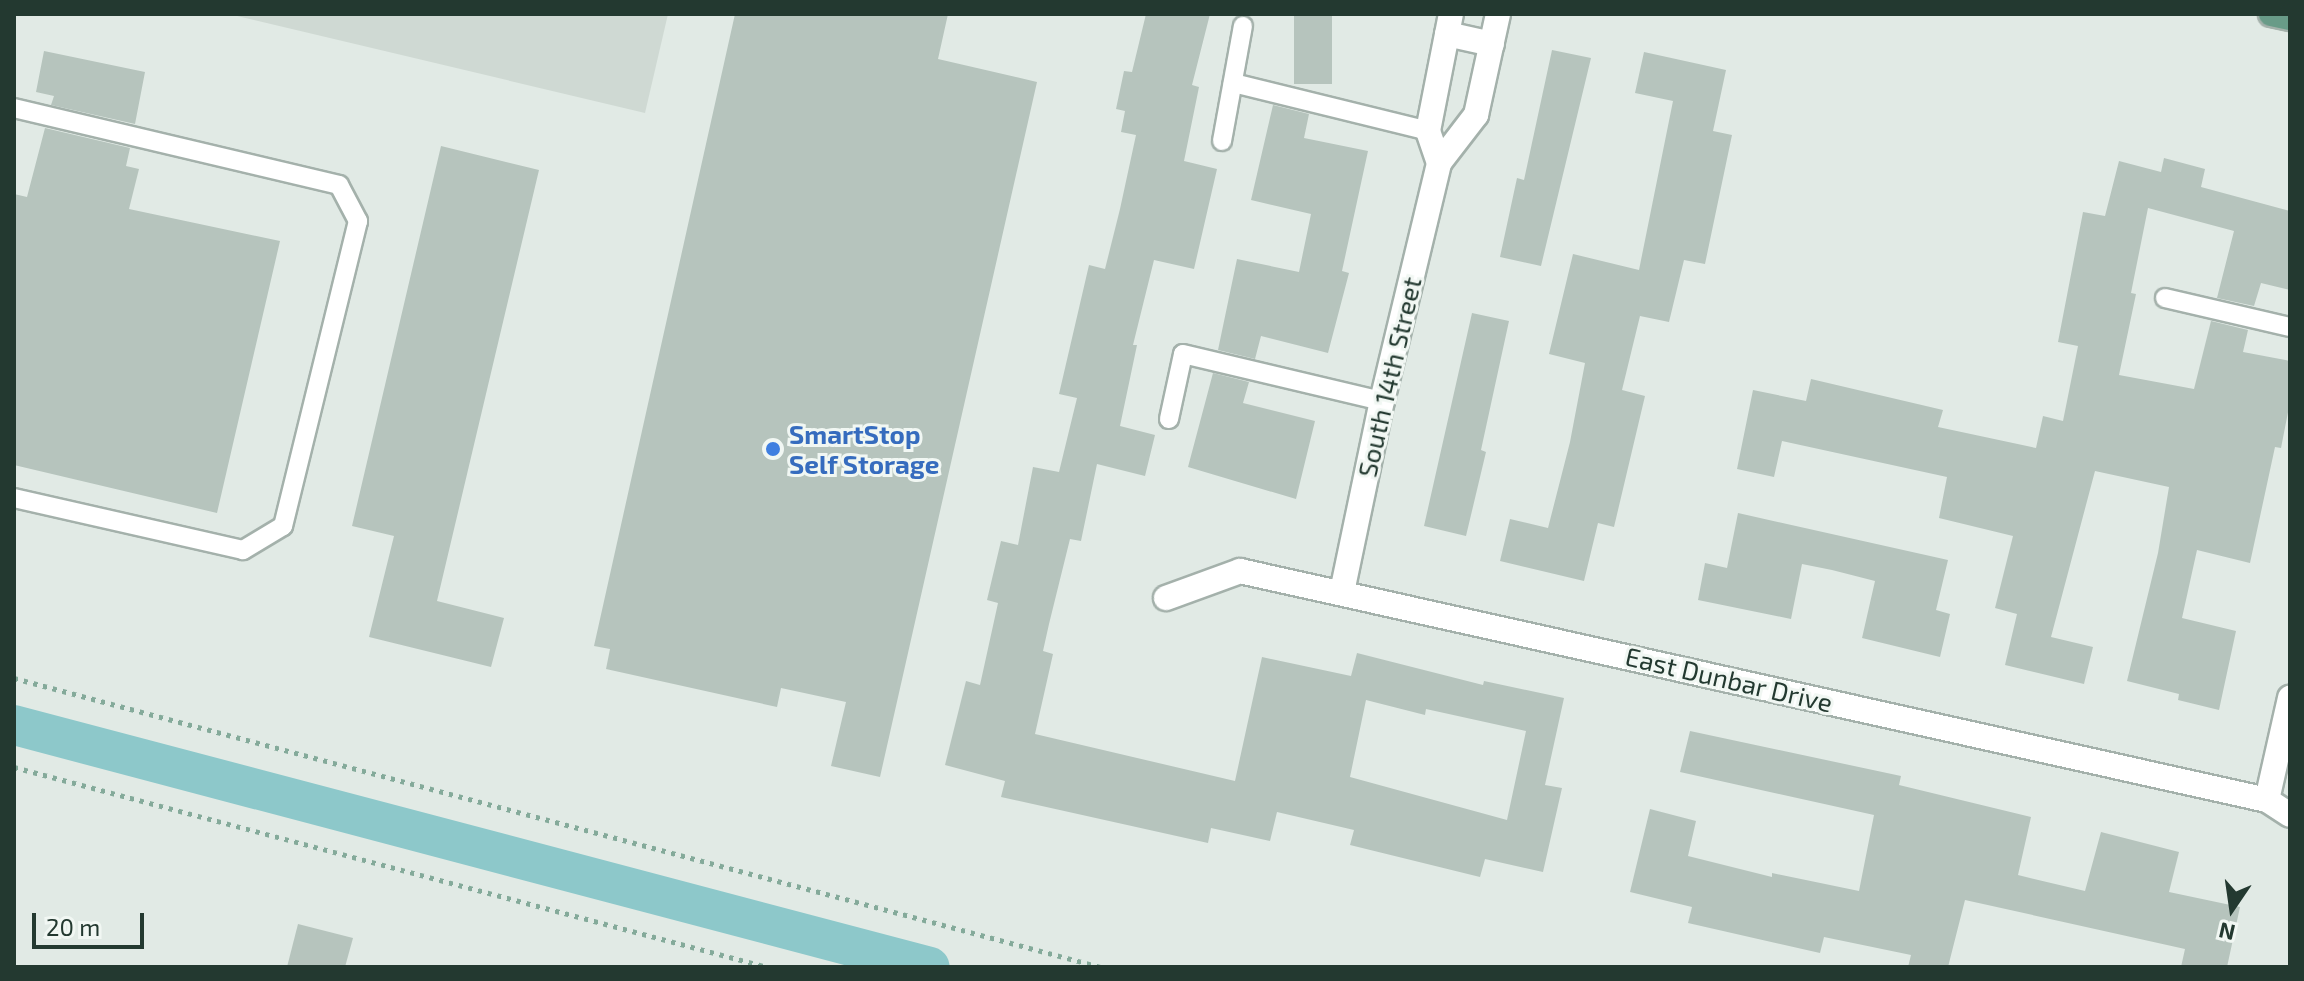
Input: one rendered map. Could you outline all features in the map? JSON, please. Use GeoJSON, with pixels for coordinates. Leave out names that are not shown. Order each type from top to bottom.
{"type":"FeatureCollection","features":[{"type":"Feature","properties":{"kind":"main road"},"geometry":{"type":"LineString","coordinates":[[2271,14],[2290,18]]}},
{"type":"Feature","properties":{"kind":"street","name":"South 14th Street"},"geometry":{"type":"LineString","coordinates":[[1342,592],[1382,401],[1439,163],[1476,115],[1498,14]]}},
{"type":"Feature","properties":{"kind":"street"},"geometry":{"type":"LineString","coordinates":[[1439,163],[1428,131],[1449,24],[1492,44]]}},
{"type":"Feature","properties":{"kind":"street","name":"East Dunbar Drive"},"geometry":{"type":"LineString","coordinates":[[1166,598],[1240,571],[2267,800],[2290,815]]}},
{"type":"Feature","properties":{"kind":"street"},"geometry":{"type":"LineString","coordinates":[[2267,800],[2290,698]]}},
{"type":"Feature","properties":{"kind":"lane"},"geometry":{"type":"LineString","coordinates":[[1222,141],[1243,26]]}},
{"type":"Feature","properties":{"kind":"lane"},"geometry":{"type":"LineString","coordinates":[[1233,83],[1428,131]]}},
{"type":"Feature","properties":{"kind":"lane"},"geometry":{"type":"LineString","coordinates":[[14,108],[339,185],[358,221],[283,526],[243,550],[14,498]]}},
{"type":"Feature","properties":{"kind":"lane"},"geometry":{"type":"LineString","coordinates":[[2165,298],[2290,327]]}},
{"type":"Feature","properties":{"kind":"lane"},"geometry":{"type":"LineString","coordinates":[[1169,419],[1183,354],[1382,401]]}},
{"type":"Feature","properties":{"kind":"path"},"geometry":{"type":"LineString","coordinates":[[14,678],[1101,967]]}},
{"type":"Feature","properties":{"kind":"path"},"geometry":{"type":"LineString","coordinates":[[14,767],[767,967]]}},
{"type":"Feature","properties":{"kind":"shaded area"},"geometry":{"type":"Polygon","coordinates":[[[229,14],[668,14],[645,113],[229,14]]]}},
{"type":"Feature","properties":{"kind":"building"},"geometry":{"type":"Polygon","coordinates":[[[735,14],[948,14],[938,59],[1037,82],[880,777],[831,766],[846,702],[781,688],[777,707],[606,669],[610,649],[594,646],[735,14]]]}},
{"type":"Feature","properties":{"kind":"building"},"geometry":{"type":"Polygon","coordinates":[[[1146,14],[1210,14],[1192,85],[1199,87],[1184,161],[1217,169],[1194,269],[1154,260],[1133,345],[1137,345],[1120,426],[1155,435],[1145,476],[1097,464],[1081,541],[1070,539],[1049,624],[1043,651],[1053,654],[1035,734],[1235,781],[1262,657],[1351,676],[1357,653],[1483,685],[1484,681],[1564,698],[1545,785],[1562,788],[1543,872],[1485,859],[1480,877],[1350,845],[1354,830],[1277,812],[1270,841],[1211,828],[1208,843],[1001,797],[1005,781],[945,765],[966,681],[980,685],[998,603],[987,600],[1001,541],[1018,545],[1033,467],[1059,472],[1077,398],[1059,394],[1089,265],[1105,269],[1136,135],[1121,132],[1125,111],[1116,109],[1124,71],[1132,72],[1146,14]],[[1366,700],[1350,777],[1507,820],[1526,731],[1426,709],[1425,715],[1366,700]]]}},
{"type":"Feature","properties":{"kind":"building"},"geometry":{"type":"Polygon","coordinates":[[[1294,14],[1332,14],[1332,84],[1294,84],[1294,14]]]}},
{"type":"Feature","properties":{"kind":"building"},"geometry":{"type":"Polygon","coordinates":[[[1552,50],[1591,58],[1541,266],[1500,257],[1517,178],[1524,180],[1552,50]]]}},
{"type":"Feature","properties":{"kind":"building"},"geometry":{"type":"Polygon","coordinates":[[[44,51],[145,72],[135,124],[51,105],[54,96],[36,92],[44,51]]]}},
{"type":"Feature","properties":{"kind":"building"},"geometry":{"type":"Polygon","coordinates":[[[1644,52],[1726,70],[1713,131],[1732,135],[1705,264],[1684,260],[1669,322],[1640,316],[1622,390],[1645,396],[1614,527],[1598,523],[1584,581],[1500,561],[1510,519],[1548,528],[1570,442],[1585,363],[1549,354],[1573,254],[1639,270],[1673,101],[1635,93],[1644,52]]]}},
{"type":"Feature","properties":{"kind":"building"},"geometry":{"type":"Polygon","coordinates":[[[1273,105],[1309,114],[1304,138],[1368,151],[1342,271],[1349,273],[1328,353],[1261,336],[1255,359],[1218,350],[1237,259],[1299,272],[1311,214],[1251,200],[1273,105]]]}},
{"type":"Feature","properties":{"kind":"building"},"geometry":{"type":"Polygon","coordinates":[[[45,128],[130,148],[126,166],[139,169],[129,209],[280,241],[217,513],[14,465],[14,194],[27,197],[45,128]]]}},
{"type":"Feature","properties":{"kind":"building"},"geometry":{"type":"Polygon","coordinates":[[[441,146],[539,170],[437,601],[504,618],[491,667],[369,637],[394,536],[352,526],[441,146]]]}},
{"type":"Feature","properties":{"kind":"building"},"geometry":{"type":"Polygon","coordinates":[[[2164,158],[2205,169],[2201,187],[2290,211],[2290,290],[2261,283],[2254,306],[2217,298],[2234,231],[2148,208],[2131,293],[2136,294],[2119,375],[2194,389],[2211,321],[2248,330],[2243,352],[2290,361],[2290,402],[2281,448],[2275,447],[2250,563],[2197,550],[2182,618],[2236,631],[2219,710],[2178,700],[2179,694],[2127,681],[2158,553],[2169,487],[2095,471],[2051,637],[2093,647],[2084,684],[2005,665],[2017,614],[1995,608],[2013,536],[1939,518],[1947,477],[1782,441],[1774,477],[1737,469],[1753,390],[1806,401],[1811,379],[1943,410],[1938,427],[2036,448],[2043,416],[2063,421],[2078,346],[2058,342],[2083,212],[2105,216],[2119,161],[2161,172],[2164,158]]]}},
{"type":"Feature","properties":{"kind":"building"},"geometry":{"type":"Polygon","coordinates":[[[1472,313],[1509,321],[1481,450],[1486,452],[1466,536],[1424,526],[1472,313]]]}},
{"type":"Feature","properties":{"kind":"building"},"geometry":{"type":"Polygon","coordinates":[[[1213,373],[1249,382],[1243,403],[1315,421],[1296,499],[1188,467],[1213,373]]]}},
{"type":"Feature","properties":{"kind":"building"},"geometry":{"type":"Polygon","coordinates":[[[1738,513],[1948,560],[1936,610],[1950,614],[1940,657],[1862,638],[1875,581],[1832,570],[1802,564],[1791,619],[1698,600],[1705,563],[1727,568],[1738,513]]]}},
{"type":"Feature","properties":{"kind":"building"},"geometry":{"type":"Polygon","coordinates":[[[1690,731],[1901,776],[1899,785],[2031,817],[2018,875],[2085,891],[2101,832],[2179,852],[2169,892],[2240,907],[2227,967],[2181,967],[2185,949],[1965,900],[1948,967],[1908,967],[1911,955],[1824,937],[1820,953],[1688,923],[1692,907],[1630,892],[1650,809],[1696,821],[1688,856],[1772,877],[1772,873],[1859,891],[1874,815],[1680,772],[1690,731]]]}},
{"type":"Feature","properties":{"kind":"building"},"geometry":{"type":"Polygon","coordinates":[[[298,924],[353,938],[345,967],[287,967],[298,924]]]}},
{"type":"Feature","properties":{"kind":"waterway"},"geometry":{"type":"LineString","coordinates":[[14,725],[930,967]]}},
{"type":"Feature","properties":{"kind":"place","name":"SmartStop Self Storage"},"geometry":{"type":"Point","coordinates":[773,449]}}]}
